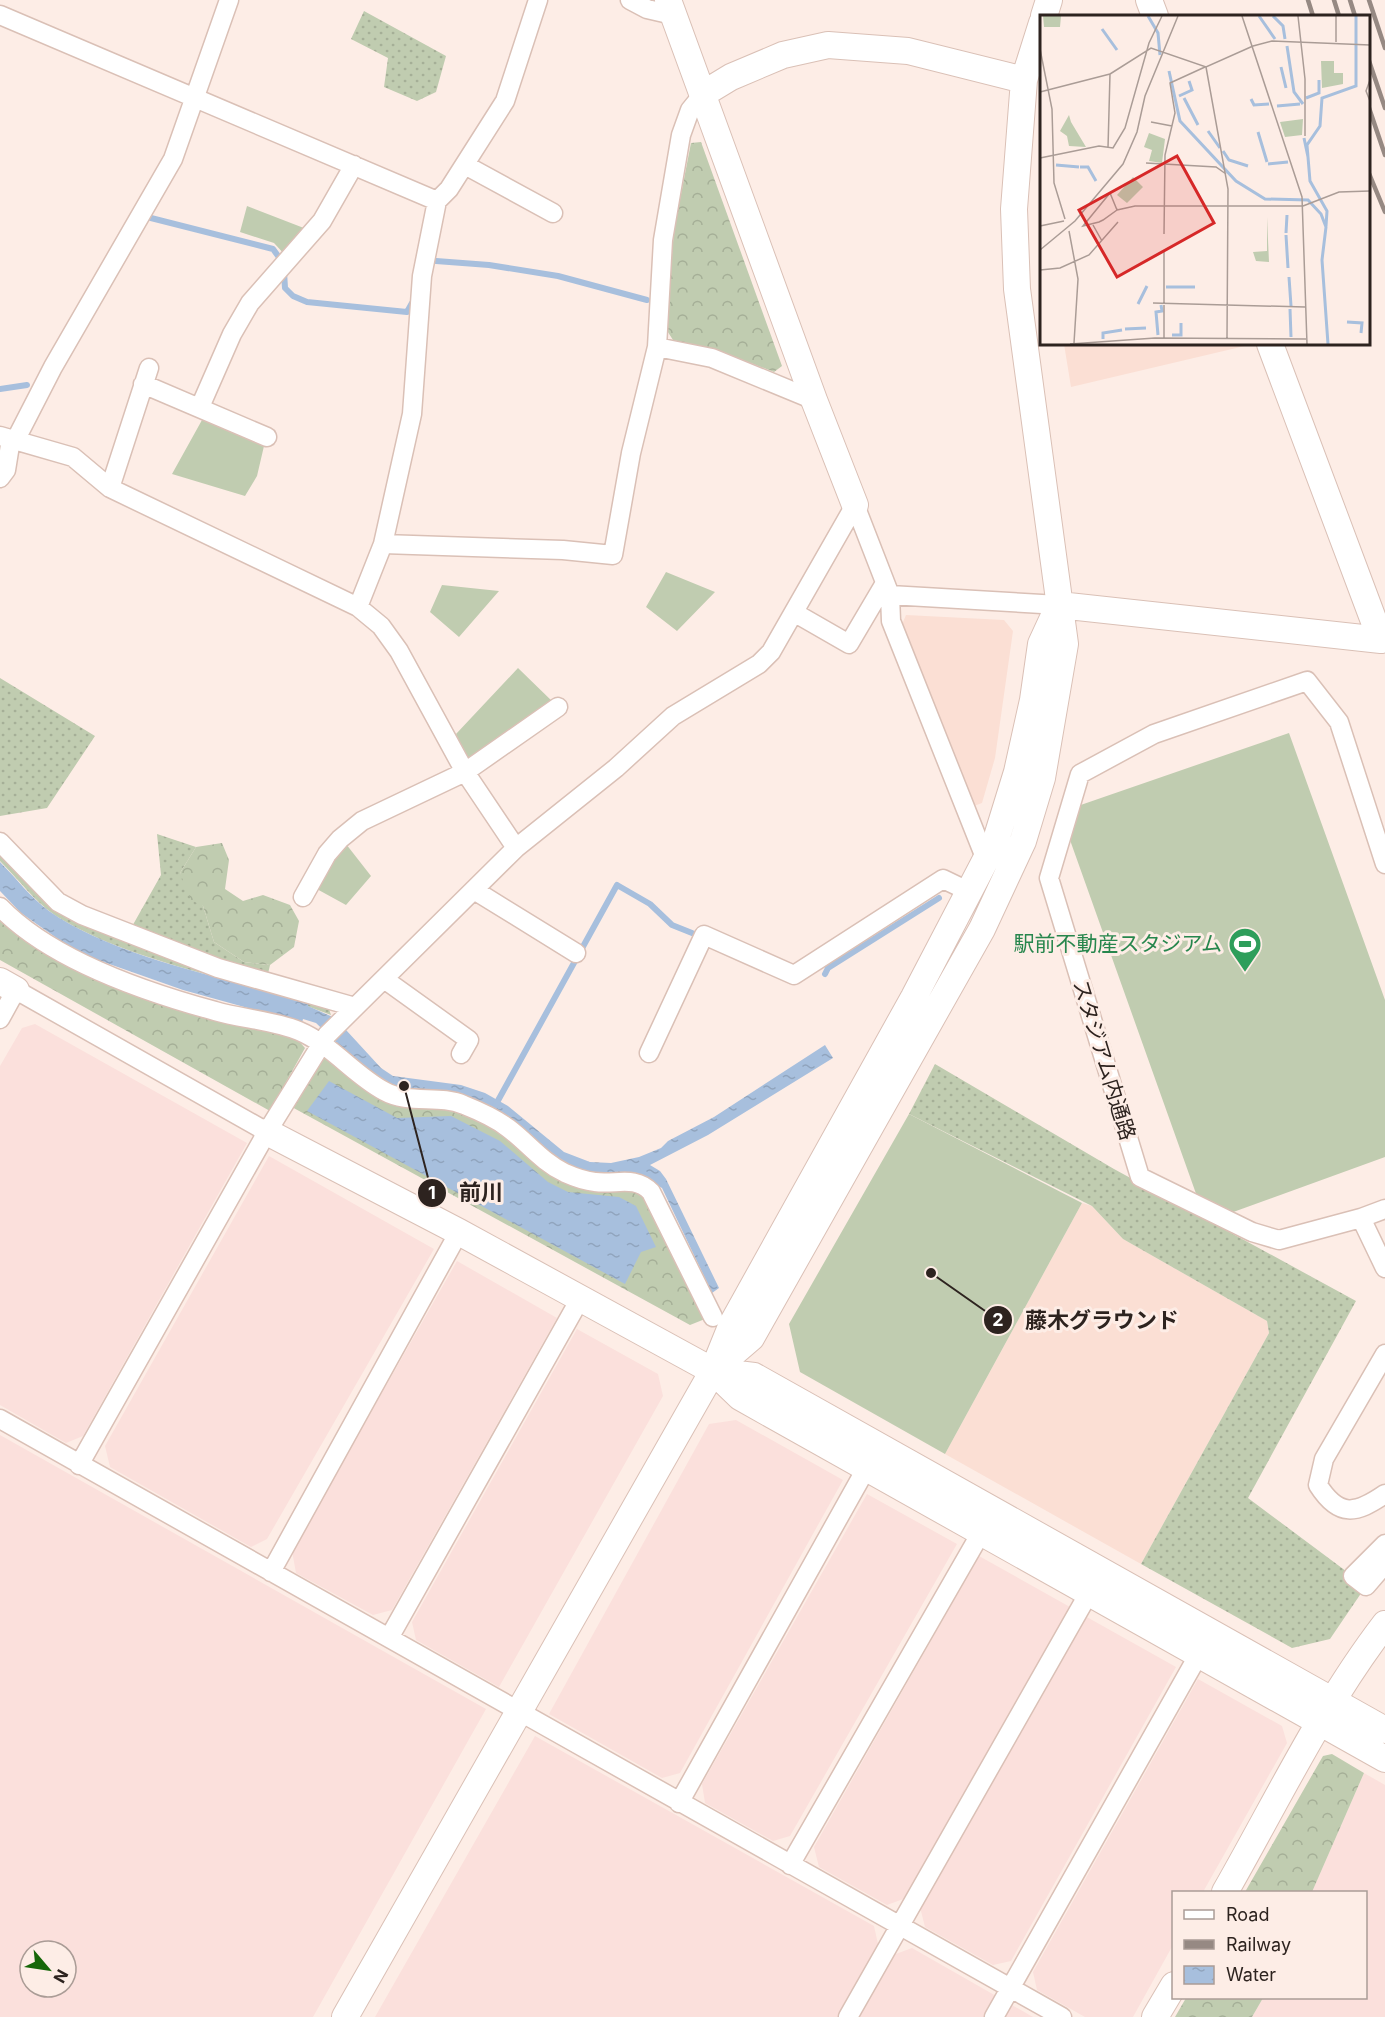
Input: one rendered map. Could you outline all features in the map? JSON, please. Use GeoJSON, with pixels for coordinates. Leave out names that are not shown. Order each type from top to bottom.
{"type":"FeatureCollection","features":[{"type":"Feature","properties":{"kind":"street"},"geometry":{"type":"LineString","coordinates":[[0,478],[6,470],[9,439],[173,159],[229,0]]}},
{"type":"Feature","properties":{"kind":"street"},"geometry":{"type":"LineString","coordinates":[[358,607],[383,544],[412,414],[422,276],[437,201],[449,189],[505,101],[538,0]]}},
{"type":"Feature","properties":{"kind":"street"},"geometry":{"type":"LineString","coordinates":[[630,0],[647,9],[671,7],[813,400],[887,589],[891,621],[986,860]]}},
{"type":"Feature","properties":{"kind":"street"},"geometry":{"type":"LineString","coordinates":[[1044,15],[1048,0]]}},
{"type":"Feature","properties":{"kind":"street"},"geometry":{"type":"LineString","coordinates":[[1149,0],[1155,15]]}},
{"type":"Feature","properties":{"kind":"street"},"geometry":{"type":"LineString","coordinates":[[0,15],[194,95],[437,201]]}},
{"type":"Feature","properties":{"kind":"street"},"geometry":{"type":"LineString","coordinates":[[713,1371],[751,1338],[982,929],[1023,841],[1042,778],[1057,704],[1065,644],[1017,289],[1014,209],[1024,80],[1040,26]]}},
{"type":"Feature","properties":{"kind":"street"},"geometry":{"type":"LineString","coordinates":[[383,544],[563,550],[612,555],[631,453],[657,347],[663,240],[681,135],[690,110],[703,94],[731,77],[783,56],[828,45],[908,51],[1024,80]]}},
{"type":"Feature","properties":{"kind":"street"},"geometry":{"type":"LineString","coordinates":[[200,407],[232,334],[250,303],[322,221],[354,165]]}},
{"type":"Feature","properties":{"kind":"street"},"geometry":{"type":"LineString","coordinates":[[465,165],[553,213]]}},
{"type":"Feature","properties":{"kind":"street"},"geometry":{"type":"LineString","coordinates":[[887,589],[1059,605],[1383,647],[1270,345]]}},
{"type":"Feature","properties":{"kind":"street"},"geometry":{"type":"LineString","coordinates":[[657,347],[712,358],[813,400]]}},
{"type":"Feature","properties":{"kind":"street"},"geometry":{"type":"LineString","coordinates":[[110,488],[146,376],[200,407],[267,437]]}},
{"type":"Feature","properties":{"kind":"street"},"geometry":{"type":"LineString","coordinates":[[9,439],[73,457],[110,488],[358,607],[381,626],[399,651],[465,772],[516,848]]}},
{"type":"Feature","properties":{"kind":"street"},"geometry":{"type":"LineString","coordinates":[[79,1464],[267,1132],[329,1034],[516,848],[616,768],[673,716],[759,664],[771,652],[855,505]]}},
{"type":"Feature","properties":{"kind":"street"},"geometry":{"type":"LineString","coordinates":[[795,613],[849,644],[887,589]]}},
{"type":"Feature","properties":{"kind":"street"},"geometry":{"type":"LineString","coordinates":[[345,2017],[713,1371],[732,1324],[970,892],[996,840],[1017,772],[1033,700],[1041,644],[1059,605]]}},
{"type":"Feature","properties":{"kind":"street","name":"スタジアム内通路"},"geometry":{"type":"LineString","coordinates":[[1385,864],[1339,722],[1306,681],[1154,734],[1080,774],[1049,878],[1140,1177],[1252,1232],[1279,1240],[1361,1218],[1385,1209]]}},
{"type":"Feature","properties":{"kind":"street"},"geometry":{"type":"LineString","coordinates":[[303,897],[327,854],[340,839],[362,821],[465,772],[558,707]]}},
{"type":"Feature","properties":{"kind":"street"},"geometry":{"type":"LineString","coordinates":[[0,842],[58,902],[82,915],[218,968],[355,1007]]}},
{"type":"Feature","properties":{"kind":"street"},"geometry":{"type":"LineString","coordinates":[[649,1053],[704,935],[794,975],[943,879],[970,892]]}},
{"type":"Feature","properties":{"kind":"street"},"geometry":{"type":"LineString","coordinates":[[474,890],[576,953]]}},
{"type":"Feature","properties":{"kind":"street"},"geometry":{"type":"LineString","coordinates":[[0,907],[44,943],[72,960],[214,1011],[299,1031],[329,1034]]}},
{"type":"Feature","properties":{"kind":"street"},"geometry":{"type":"LineString","coordinates":[[384,979],[469,1040],[461,1054]]}},
{"type":"Feature","properties":{"kind":"street"},"geometry":{"type":"LineString","coordinates":[[0,1019],[8,986],[267,1132],[459,1232],[713,1371],[740,1397],[1199,1654],[1328,1712],[1385,1730]]}},
{"type":"Feature","properties":{"kind":"street"},"geometry":{"type":"LineString","coordinates":[[329,1034],[343,1059],[370,1084],[396,1098],[460,1103],[491,1117],[508,1128],[549,1164],[567,1174],[597,1182],[634,1181],[644,1185],[651,1192],[713,1317]]}},
{"type":"Feature","properties":{"kind":"street"},"geometry":{"type":"LineString","coordinates":[[1361,1218],[1385,1268]]}},
{"type":"Feature","properties":{"kind":"street"},"geometry":{"type":"LineString","coordinates":[[271,1572],[459,1232]]}},
{"type":"Feature","properties":{"kind":"street"},"geometry":{"type":"LineString","coordinates":[[389,1638],[580,1299]]}},
{"type":"Feature","properties":{"kind":"street"},"geometry":{"type":"LineString","coordinates":[[1385,1354],[1324,1459],[1318,1485],[1328,1501],[1347,1510],[1362,1510],[1385,1494]]}},
{"type":"Feature","properties":{"kind":"street"},"geometry":{"type":"LineString","coordinates":[[713,1371],[754,1376],[1075,1554],[1328,1712],[1385,1759]]}},
{"type":"Feature","properties":{"kind":"street"},"geometry":{"type":"LineString","coordinates":[[0,1419],[1062,2017]]}},
{"type":"Feature","properties":{"kind":"street"},"geometry":{"type":"LineString","coordinates":[[679,1803],[867,1467]]}},
{"type":"Feature","properties":{"kind":"street"},"geometry":{"type":"LineString","coordinates":[[790,1865],[982,1531]]}},
{"type":"Feature","properties":{"kind":"street"},"geometry":{"type":"LineString","coordinates":[[1385,1544],[1353,1576],[1366,1586],[1385,1564]]}},
{"type":"Feature","properties":{"kind":"street"},"geometry":{"type":"LineString","coordinates":[[848,2017],[1090,1591]]}},
{"type":"Feature","properties":{"kind":"street"},"geometry":{"type":"LineString","coordinates":[[1227,1891],[1328,1712],[1366,1650],[1385,1624]]}},
{"type":"Feature","properties":{"kind":"street"},"geometry":{"type":"LineString","coordinates":[[994,2017],[1199,1654]]}},
{"type":"Feature","properties":{"kind":"street"},"geometry":{"type":"LineString","coordinates":[[1155,2017],[1172,1987]]}},
{"type":"Feature","properties":{"kind":"shaded area"},"geometry":{"type":"Polygon","coordinates":[[[1064,345],[1249,345],[1071,387],[1064,345]]]}},
{"type":"Feature","properties":{"kind":"shaded area"},"geometry":{"type":"Polygon","coordinates":[[[906,615],[1004,620],[1013,631],[995,758],[982,803],[971,807],[901,627],[906,615]]]}},
{"type":"Feature","properties":{"kind":"shaded area"},"geometry":{"type":"Polygon","coordinates":[[[35,1024],[247,1143],[83,1436],[66,1443],[0,1405],[0,1066],[22,1028],[35,1024]]]}},
{"type":"Feature","properties":{"kind":"shaded area"},"geometry":{"type":"Polygon","coordinates":[[[269,1156],[434,1249],[267,1539],[251,1547],[110,1467],[105,1446],[269,1156]]]}},
{"type":"Feature","properties":{"kind":"shaded area"},"geometry":{"type":"Polygon","coordinates":[[[1082,1203],[1092,1206],[1123,1239],[1267,1321],[1269,1333],[1141,1564],[945,1454],[1082,1203]]]}},
{"type":"Feature","properties":{"kind":"shaded area"},"geometry":{"type":"Polygon","coordinates":[[[457,1261],[557,1318],[392,1610],[373,1615],[296,1573],[292,1551],[457,1261]]]}},
{"type":"Feature","properties":{"kind":"shaded area"},"geometry":{"type":"Polygon","coordinates":[[[577,1329],[658,1374],[663,1396],[499,1687],[416,1640],[412,1622],[577,1329]]]}},
{"type":"Feature","properties":{"kind":"shaded area"},"geometry":{"type":"Polygon","coordinates":[[[736,1420],[843,1480],[680,1773],[662,1778],[549,1714],[709,1424],[736,1420]]]}},
{"type":"Feature","properties":{"kind":"shaded area"},"geometry":{"type":"Polygon","coordinates":[[[0,1435],[486,1709],[313,2017],[0,2017],[0,1435]]]}},
{"type":"Feature","properties":{"kind":"shaded area"},"geometry":{"type":"Polygon","coordinates":[[[867,1494],[957,1544],[790,1836],[773,1841],[705,1803],[702,1784],[867,1494]]]}},
{"type":"Feature","properties":{"kind":"shaded area"},"geometry":{"type":"Polygon","coordinates":[[[979,1556],[1070,1607],[906,1898],[887,1905],[819,1867],[814,1847],[979,1556]]]}},
{"type":"Feature","properties":{"kind":"shaded area"},"geometry":{"type":"Polygon","coordinates":[[[1085,1616],[1176,1667],[1011,1961],[993,1965],[925,1927],[920,1907],[1085,1616]]]}},
{"type":"Feature","properties":{"kind":"shaded area"},"geometry":{"type":"Polygon","coordinates":[[[1198,1679],[1282,1726],[1287,1743],[1204,1891],[1172,1891],[1172,1947],[1133,2017],[1085,2017],[1037,1990],[1033,1972],[1198,1679]]]}},
{"type":"Feature","properties":{"kind":"shaded area"},"geometry":{"type":"Polygon","coordinates":[[[535,1736],[874,1926],[878,1944],[838,2017],[375,2017],[535,1736]]]}},
{"type":"Feature","properties":{"kind":"shaded area"},"geometry":{"type":"Polygon","coordinates":[[[1364,1773],[1385,1785],[1385,2017],[1252,2017],[1262,1999],[1367,1999],[1367,1891],[1312,1891],[1364,1773]]]}},
{"type":"Feature","properties":{"kind":"shaded area"},"geometry":{"type":"Polygon","coordinates":[[[912,1948],[1033,2017],[858,2017],[893,1955],[912,1948]]]}},
{"type":"Feature","properties":{"kind":"green space"},"geometry":{"type":"Polygon","coordinates":[[[364,11],[446,56],[436,92],[417,101],[384,87],[388,58],[351,39],[364,11]]]}},
{"type":"Feature","properties":{"kind":"green space"},"geometry":{"type":"Polygon","coordinates":[[[701,142],[782,366],[774,372],[717,350],[673,340],[666,329],[674,230],[691,143],[701,142]]]}},
{"type":"Feature","properties":{"kind":"green space"},"geometry":{"type":"Polygon","coordinates":[[[247,206],[309,230],[286,256],[274,243],[240,232],[247,206]]]}},
{"type":"Feature","properties":{"kind":"green space"},"geometry":{"type":"Polygon","coordinates":[[[202,420],[264,446],[257,476],[245,496],[172,474],[202,420]]]}},
{"type":"Feature","properties":{"kind":"green space"},"geometry":{"type":"Polygon","coordinates":[[[666,572],[715,592],[677,631],[646,607],[666,572]]]}},
{"type":"Feature","properties":{"kind":"green space"},"geometry":{"type":"Polygon","coordinates":[[[442,585],[499,591],[459,637],[430,612],[442,585]]]}},
{"type":"Feature","properties":{"kind":"green space"},"geometry":{"type":"Polygon","coordinates":[[[518,668],[555,704],[468,761],[456,734],[518,668]]]}},
{"type":"Feature","properties":{"kind":"green space"},"geometry":{"type":"Polygon","coordinates":[[[0,678],[95,736],[47,808],[0,816],[0,678]]]}},
{"type":"Feature","properties":{"kind":"green space"},"geometry":{"type":"Polygon","coordinates":[[[1289,733],[1385,1000],[1385,1157],[1225,1215],[1199,1202],[1065,826],[1072,808],[1289,733]]]}},
{"type":"Feature","properties":{"kind":"green space"},"geometry":{"type":"Polygon","coordinates":[[[157,834],[196,847],[180,873],[203,906],[214,942],[244,962],[270,965],[267,978],[130,930],[161,875],[157,834]]]}},
{"type":"Feature","properties":{"kind":"green space"},"geometry":{"type":"Polygon","coordinates":[[[222,843],[229,860],[225,889],[243,901],[263,895],[290,905],[299,921],[294,947],[270,965],[244,962],[214,942],[203,906],[191,900],[180,873],[196,847],[222,843]]]}},
{"type":"Feature","properties":{"kind":"green space"},"geometry":{"type":"Polygon","coordinates":[[[346,844],[371,876],[346,905],[315,888],[346,844]]]}},
{"type":"Feature","properties":{"kind":"green space"},"geometry":{"type":"Polygon","coordinates":[[[0,853],[50,905],[328,1006],[331,1015],[307,1006],[309,1000],[179,967],[83,931],[56,916],[41,904],[0,861],[0,853]]]}},
{"type":"Feature","properties":{"kind":"green space"},"geometry":{"type":"Polygon","coordinates":[[[0,916],[28,940],[298,1040],[305,1048],[270,1111],[0,960],[0,916]]]}},
{"type":"Feature","properties":{"kind":"green space"},"geometry":{"type":"Polygon","coordinates":[[[320,1055],[454,1108],[640,1189],[705,1319],[690,1325],[290,1106],[320,1055]]]}},
{"type":"Feature","properties":{"kind":"green space"},"geometry":{"type":"Polygon","coordinates":[[[935,1064],[1114,1169],[1356,1301],[1248,1498],[1366,1586],[1330,1639],[1292,1648],[1141,1564],[1269,1333],[1267,1321],[1123,1239],[1092,1206],[909,1114],[935,1064]]]}},
{"type":"Feature","properties":{"kind":"green space"},"geometry":{"type":"Polygon","coordinates":[[[909,1114],[1082,1203],[945,1454],[800,1372],[789,1324],[909,1114]]]}},
{"type":"Feature","properties":{"kind":"green space"},"geometry":{"type":"Polygon","coordinates":[[[1332,1754],[1364,1773],[1312,1891],[1246,1891],[1323,1756],[1332,1754]]]}},
{"type":"Feature","properties":{"kind":"green space"},"geometry":{"type":"Polygon","coordinates":[[[1185,1999],[1262,1999],[1252,2017],[1175,2017],[1185,1999]]]}},
{"type":"Feature","properties":{"kind":"water"},"geometry":{"type":"Polygon","coordinates":[[[0,862],[42,906],[76,927],[106,942],[174,966],[309,999],[308,1006],[335,1018],[381,1068],[393,1076],[461,1085],[485,1093],[508,1106],[564,1152],[590,1162],[611,1163],[639,1157],[661,1148],[668,1141],[714,1117],[825,1045],[833,1058],[708,1135],[650,1165],[660,1171],[666,1179],[719,1288],[712,1293],[662,1188],[640,1175],[576,1173],[507,1121],[398,1092],[368,1073],[316,1023],[303,1019],[302,1023],[183,990],[78,953],[21,913],[0,891],[0,862]]]}},
{"type":"Feature","properties":{"kind":"water"},"geometry":{"type":"Polygon","coordinates":[[[329,1081],[397,1118],[451,1116],[500,1141],[548,1182],[568,1192],[619,1197],[636,1206],[656,1247],[641,1252],[625,1284],[307,1111],[329,1081]]]}},
{"type":"Feature","properties":{"kind":"waterway"},"geometry":{"type":"LineString","coordinates":[[147,217],[273,249],[281,260]]}},
{"type":"Feature","properties":{"kind":"waterway"},"geometry":{"type":"LineString","coordinates":[[436,261],[489,265],[558,276],[647,300]]}},
{"type":"Feature","properties":{"kind":"waterway"},"geometry":{"type":"LineString","coordinates":[[284,272],[285,288],[293,296],[307,302],[407,312],[412,303]]}},
{"type":"Feature","properties":{"kind":"waterway"},"geometry":{"type":"LineString","coordinates":[[0,389],[27,385]]}},
{"type":"Feature","properties":{"kind":"waterway"},"geometry":{"type":"LineString","coordinates":[[495,1106],[617,885],[650,904],[672,925],[692,933]]}},
{"type":"Feature","properties":{"kind":"waterway"},"geometry":{"type":"LineString","coordinates":[[825,974],[828,968],[939,898]]}},
{"type":"Feature","properties":{"kind":"railway"},"geometry":{"type":"LineString","coordinates":[[1308,0],[1313,15]]}},
{"type":"Feature","properties":{"kind":"railway"},"geometry":{"type":"LineString","coordinates":[[1334,0],[1339,15]]}},
{"type":"Feature","properties":{"kind":"railway"},"geometry":{"type":"LineString","coordinates":[[1350,0],[1355,15]]}},
{"type":"Feature","properties":{"kind":"railway"},"geometry":{"type":"LineString","coordinates":[[1369,0],[1385,48]]}},
{"type":"Feature","properties":{"kind":"railway"},"geometry":{"type":"LineString","coordinates":[[1370,64],[1385,108]]}},
{"type":"Feature","properties":{"kind":"railway"},"geometry":{"type":"LineString","coordinates":[[1370,111],[1385,155]]}},
{"type":"Feature","properties":{"kind":"railway"},"geometry":{"type":"LineString","coordinates":[[1370,176],[1385,212]]}},
{"type":"Feature","properties":{"kind":"place","name":"駅前不動産スタジアム"},"geometry":{"type":"Point","coordinates":[1245,973]}},
{"type":"Feature","properties":{"kind":"place","name":"前川"},"geometry":{"type":"Point","coordinates":[404,1086]}},
{"type":"Feature","properties":{"kind":"place","name":"藤木グラウンド"},"geometry":{"type":"Point","coordinates":[931,1273]}}]}
